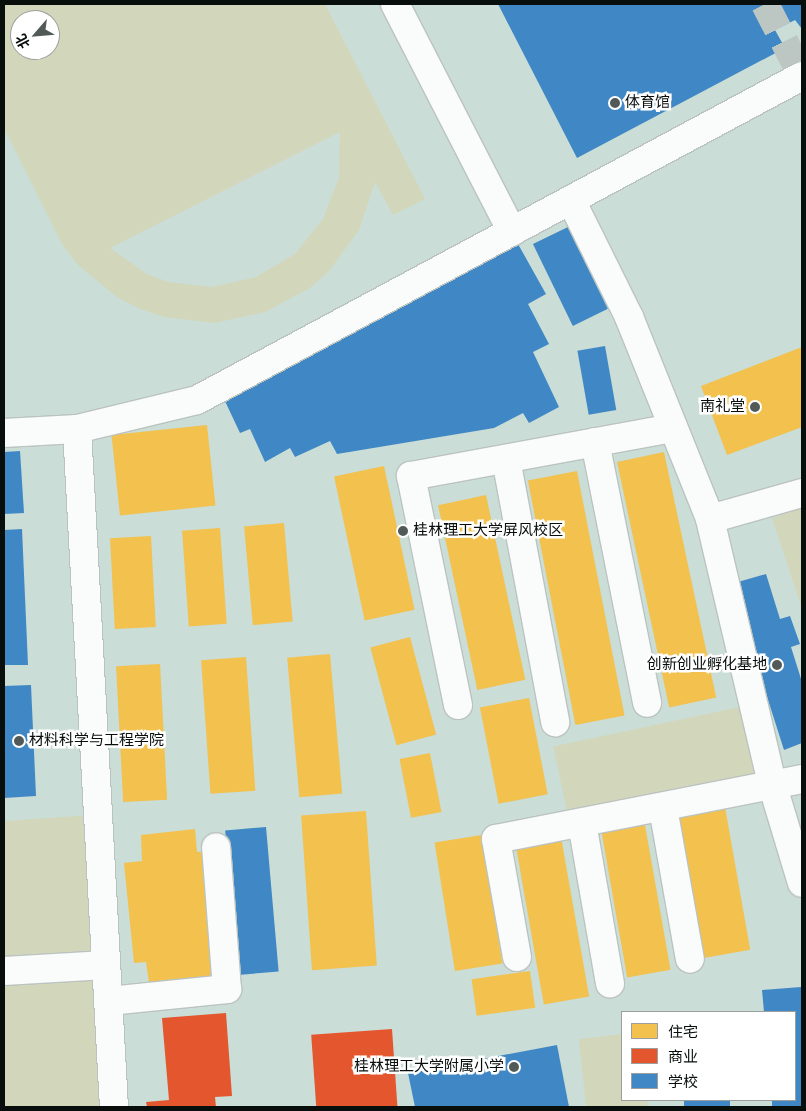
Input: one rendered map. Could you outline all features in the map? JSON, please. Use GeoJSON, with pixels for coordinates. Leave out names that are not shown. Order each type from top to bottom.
{"type":"FeatureCollection","features":[{"type":"Feature","properties":{"kind":"lane"},"geometry":{"type":"LineString","coordinates":[[395,4],[512,232]]}},
{"type":"Feature","properties":{"kind":"lane"},"geometry":{"type":"LineString","coordinates":[[4,433],[77,429],[197,400],[802,76]]}},
{"type":"Feature","properties":{"kind":"lane"},"geometry":{"type":"LineString","coordinates":[[571,200],[629,317],[710,519],[773,787],[802,883]]}},
{"type":"Feature","properties":{"kind":"lane"},"geometry":{"type":"LineString","coordinates":[[458,704],[411,476],[673,428]]}},
{"type":"Feature","properties":{"kind":"lane"},"geometry":{"type":"LineString","coordinates":[[77,429],[114,1107]]}},
{"type":"Feature","properties":{"kind":"lane"},"geometry":{"type":"LineString","coordinates":[[595,442],[647,703]]}},
{"type":"Feature","properties":{"kind":"lane"},"geometry":{"type":"LineString","coordinates":[[506,458],[555,722]]}},
{"type":"Feature","properties":{"kind":"lane"},"geometry":{"type":"LineString","coordinates":[[710,519],[802,493]]}},
{"type":"Feature","properties":{"kind":"lane"},"geometry":{"type":"LineString","coordinates":[[517,957],[496,839],[773,787],[802,779]]}},
{"type":"Feature","properties":{"kind":"lane"},"geometry":{"type":"LineString","coordinates":[[663,808],[690,959]]}},
{"type":"Feature","properties":{"kind":"lane"},"geometry":{"type":"LineString","coordinates":[[582,823],[610,984]]}},
{"type":"Feature","properties":{"kind":"lane"},"geometry":{"type":"LineString","coordinates":[[109,1001],[228,989],[216,846]]}},
{"type":"Feature","properties":{"kind":"lane"},"geometry":{"type":"LineString","coordinates":[[4,971],[106,965]]}},
{"type":"Feature","properties":{"kind":"shaded area","name":"桂林理工大学屏风校区"},"geometry":{"type":"Polygon","coordinates":[[[4,4],[802,4],[802,1107],[4,1107],[4,4]]]}},
{"type":"Feature","properties":{"kind":"green space"},"geometry":{"type":"Polygon","coordinates":[[[4,4],[325,4],[425,199],[393,215],[375,182],[359,230],[329,271],[310,288],[265,312],[215,323],[164,317],[140,309],[117,297],[78,265],[62,244],[4,128],[4,4]],[[340,132],[110,248],[147,274],[168,282],[212,287],[256,277],[295,254],[323,219],[339,177],[340,132]]]}},
{"type":"Feature","properties":{"kind":"green space"},"geometry":{"type":"Polygon","coordinates":[[[802,508],[802,609],[772,518],[802,508]]]}},
{"type":"Feature","properties":{"kind":"green space"},"geometry":{"type":"Polygon","coordinates":[[[744,706],[760,779],[569,820],[553,747],[744,706]]]}},
{"type":"Feature","properties":{"kind":"green space"},"geometry":{"type":"Polygon","coordinates":[[[92,815],[107,1107],[4,1107],[4,821],[92,815]]]}},
{"type":"Feature","properties":{"kind":"green space"},"geometry":{"type":"Polygon","coordinates":[[[621,1034],[621,1101],[647,1101],[648,1107],[586,1107],[579,1039],[621,1034]]]}},
{"type":"Feature","properties":{"kind":"building: 住宅","name":"南礼堂"},"geometry":{"type":"Polygon","coordinates":[[[802,347],[802,427],[727,455],[701,386],[802,347]]]}},
{"type":"Feature","properties":{"kind":"building: 住宅"},"geometry":{"type":"Polygon","coordinates":[[[207,425],[215,506],[120,516],[112,435],[207,425]]]}},
{"type":"Feature","properties":{"kind":"building: 住宅"},"geometry":{"type":"Polygon","coordinates":[[[664,452],[716,698],[669,707],[617,462],[664,452]]]}},
{"type":"Feature","properties":{"kind":"building: 住宅"},"geometry":{"type":"Polygon","coordinates":[[[384,466],[415,610],[365,620],[334,477],[384,466]]]}},
{"type":"Feature","properties":{"kind":"building: 住宅"},"geometry":{"type":"Polygon","coordinates":[[[577,471],[625,715],[575,725],[528,481],[577,471]]]}},
{"type":"Feature","properties":{"kind":"building: 住宅"},"geometry":{"type":"Polygon","coordinates":[[[486,495],[525,680],[477,690],[438,505],[486,495]]]}},
{"type":"Feature","properties":{"kind":"building: 住宅"},"geometry":{"type":"Polygon","coordinates":[[[284,523],[293,622],[253,625],[244,526],[284,523]]]}},
{"type":"Feature","properties":{"kind":"building: 住宅"},"geometry":{"type":"Polygon","coordinates":[[[220,528],[227,624],[189,626],[182,531],[220,528]]]}},
{"type":"Feature","properties":{"kind":"building: 住宅"},"geometry":{"type":"Polygon","coordinates":[[[151,536],[156,627],[115,629],[110,538],[151,536]]]}},
{"type":"Feature","properties":{"kind":"building: 住宅"},"geometry":{"type":"Polygon","coordinates":[[[410,637],[436,735],[397,745],[370,648],[410,637]]]}},
{"type":"Feature","properties":{"kind":"building: 住宅"},"geometry":{"type":"Polygon","coordinates":[[[330,654],[342,793],[299,797],[287,658],[330,654]]]}},
{"type":"Feature","properties":{"kind":"building: 住宅"},"geometry":{"type":"Polygon","coordinates":[[[246,657],[255,791],[210,794],[201,660],[246,657]]]}},
{"type":"Feature","properties":{"kind":"building: 住宅"},"geometry":{"type":"Polygon","coordinates":[[[160,664],[167,800],[123,802],[116,666],[160,664]]]}},
{"type":"Feature","properties":{"kind":"building: 住宅"},"geometry":{"type":"Polygon","coordinates":[[[529,698],[548,794],[499,804],[480,708],[529,698]]]}},
{"type":"Feature","properties":{"kind":"building: 住宅"},"geometry":{"type":"Polygon","coordinates":[[[430,753],[441,812],[411,818],[400,759],[430,753]]]}},
{"type":"Feature","properties":{"kind":"building: 住宅"},"geometry":{"type":"Polygon","coordinates":[[[725,807],[750,950],[704,958],[679,815],[725,807]]]}},
{"type":"Feature","properties":{"kind":"building: 住宅"},"geometry":{"type":"Polygon","coordinates":[[[366,811],[377,966],[312,970],[301,816],[366,811]]]}},
{"type":"Feature","properties":{"kind":"building: 住宅"},"geometry":{"type":"Polygon","coordinates":[[[645,825],[671,970],[627,977],[602,833],[645,825]]]}},
{"type":"Feature","properties":{"kind":"building: 住宅"},"geometry":{"type":"Polygon","coordinates":[[[195,829],[197,852],[206,851],[217,975],[149,983],[146,962],[134,963],[124,863],[142,861],[141,835],[195,829]]]}},
{"type":"Feature","properties":{"kind":"building: 住宅"},"geometry":{"type":"Polygon","coordinates":[[[482,835],[502,963],[455,971],[435,843],[482,835]]]}},
{"type":"Feature","properties":{"kind":"building: 住宅"},"geometry":{"type":"Polygon","coordinates":[[[561,837],[589,997],[544,1005],[516,845],[561,837]]]}},
{"type":"Feature","properties":{"kind":"building: 住宅"},"geometry":{"type":"Polygon","coordinates":[[[530,971],[535,1008],[477,1016],[472,979],[530,971]]]}},
{"type":"Feature","properties":{"kind":"building: 商业"},"geometry":{"type":"Polygon","coordinates":[[[226,1013],[232,1096],[215,1097],[216,1107],[147,1107],[146,1102],[169,1100],[162,1018],[226,1013]]]}},
{"type":"Feature","properties":{"kind":"building: 商业"},"geometry":{"type":"Polygon","coordinates":[[[392,1029],[397,1107],[316,1107],[311,1035],[392,1029]]]}},
{"type":"Feature","properties":{"kind":"building: 学校","name":"体育馆"},"geometry":{"type":"Polygon","coordinates":[[[498,4],[802,4],[802,29],[795,20],[775,30],[785,48],[577,158],[498,4]]]}},
{"type":"Feature","properties":{"kind":"building: 学校"},"geometry":{"type":"Polygon","coordinates":[[[568,227],[608,309],[573,326],[533,244],[568,227]]]}},
{"type":"Feature","properties":{"kind":"building: 学校"},"geometry":{"type":"Polygon","coordinates":[[[518,244],[546,294],[528,304],[549,344],[533,352],[559,407],[529,423],[523,413],[494,428],[337,454],[330,441],[295,457],[290,448],[265,462],[250,429],[240,433],[224,399],[518,244]]]}},
{"type":"Feature","properties":{"kind":"building: 学校"},"geometry":{"type":"Polygon","coordinates":[[[605,346],[616,410],[589,415],[577,351],[605,346]]]}},
{"type":"Feature","properties":{"kind":"building: 学校"},"geometry":{"type":"Polygon","coordinates":[[[20,451],[24,513],[4,514],[4,452],[20,451]]]}},
{"type":"Feature","properties":{"kind":"building: 学校"},"geometry":{"type":"Polygon","coordinates":[[[22,529],[28,665],[4,665],[4,530],[22,529]]]}},
{"type":"Feature","properties":{"kind":"building: 学校","name":"创新创业孵化基地"},"geometry":{"type":"Polygon","coordinates":[[[766,574],[780,619],[790,616],[800,644],[791,647],[802,682],[802,743],[784,750],[731,584],[766,574]]]}},
{"type":"Feature","properties":{"kind":"building: 学校","name":"材料科学与工程学院"},"geometry":{"type":"Polygon","coordinates":[[[31,685],[36,796],[4,798],[4,686],[31,685]]]}},
{"type":"Feature","properties":{"kind":"building: 学校"},"geometry":{"type":"Polygon","coordinates":[[[266,827],[279,971],[238,975],[225,831],[266,827]]]}},
{"type":"Feature","properties":{"kind":"building: 学校"},"geometry":{"type":"Polygon","coordinates":[[[801,987],[802,1106],[772,1107],[772,1101],[796,1101],[796,1011],[764,1011],[762,990],[801,987]]]}},
{"type":"Feature","properties":{"kind":"building: 学校"},"geometry":{"type":"Polygon","coordinates":[[[557,1045],[569,1107],[415,1107],[408,1073],[557,1045]]]}},
{"type":"Feature","properties":{"kind":"building: 学校"},"geometry":{"type":"Polygon","coordinates":[[[684,1101],[730,1101],[730,1107],[684,1107],[684,1101]]]}},
{"type":"Feature","properties":{"kind":"tunnel"},"geometry":{"type":"LineString","coordinates":[[765,4],[802,76]]}},
{"type":"Feature","properties":{"kind":"place","name":"体育馆"},"geometry":{"type":"Point","coordinates":[615,103]}},
{"type":"Feature","properties":{"kind":"place","name":"南礼堂"},"geometry":{"type":"Point","coordinates":[755,407]}},
{"type":"Feature","properties":{"kind":"place","name":"桂林理工大学屏风校区"},"geometry":{"type":"Point","coordinates":[403,531]}},
{"type":"Feature","properties":{"kind":"place","name":"创新创业孵化基地"},"geometry":{"type":"Point","coordinates":[777,665]}},
{"type":"Feature","properties":{"kind":"place","name":"材料科学与工程学院"},"geometry":{"type":"Point","coordinates":[19,741]}},
{"type":"Feature","properties":{"kind":"place","name":"桂林理工大学附属小学"},"geometry":{"type":"Point","coordinates":[514,1067]}}]}
